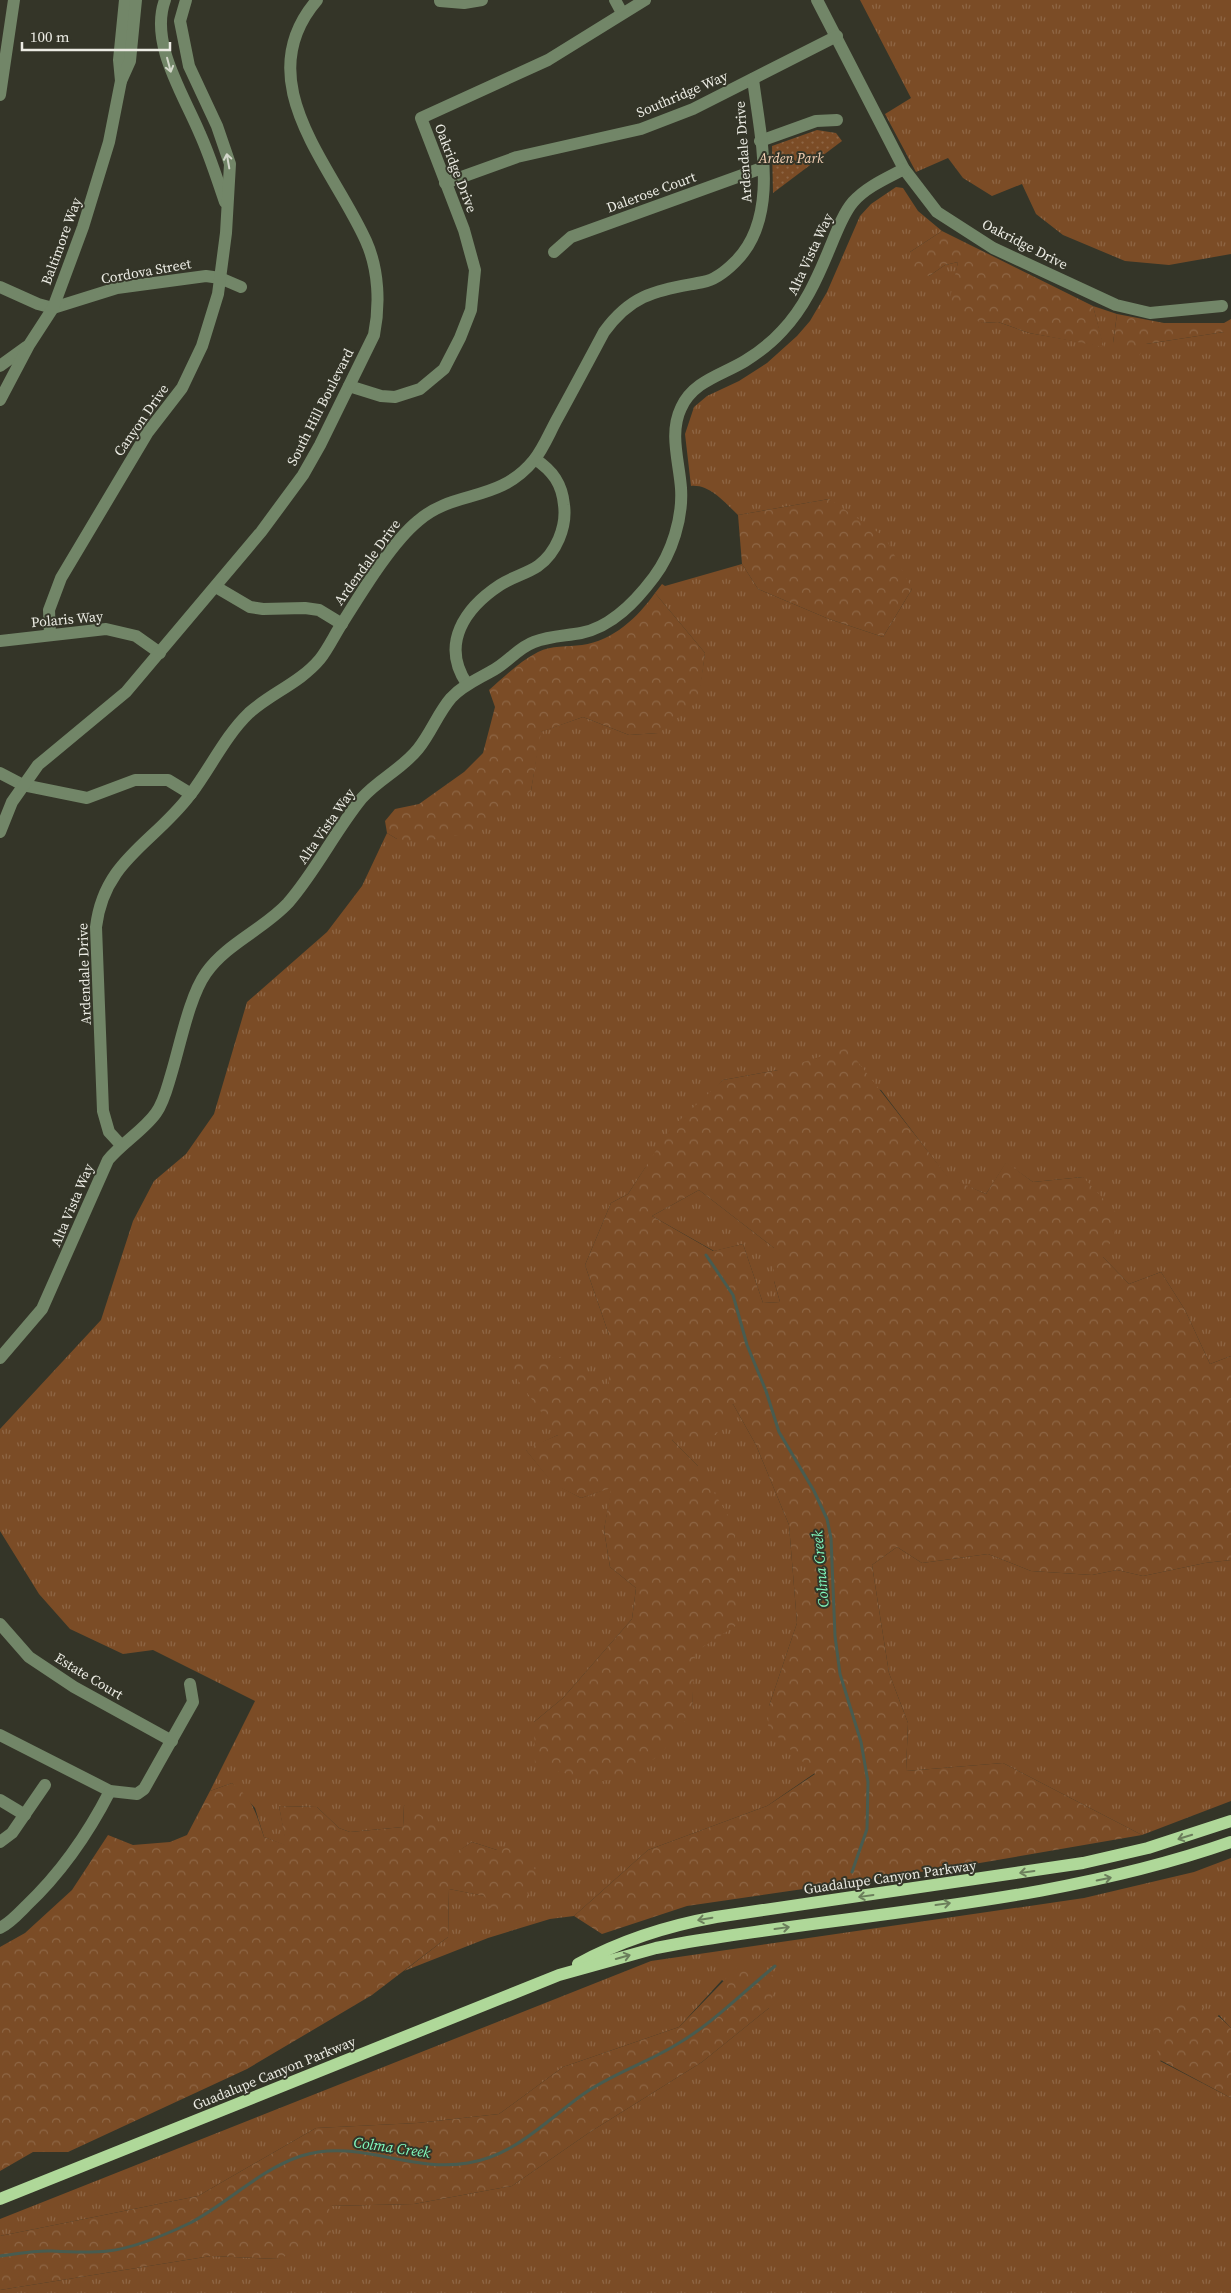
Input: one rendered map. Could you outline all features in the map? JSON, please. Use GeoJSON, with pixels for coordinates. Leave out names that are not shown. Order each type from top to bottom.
{"type":"FeatureCollection","features":[{"type":"Feature","properties":{"kind":"main road","name":"Guadalupe Canyon Parkway"},"geometry":{"type":"LineString","coordinates":[[0,2199],[559,1974],[611,1946],[674,1926],[1088,1862],[1148,1848],[1231,1820]]}},
{"type":"Feature","properties":{"kind":"main road","name":"Guadalupe Canyon Parkway"},"geometry":{"type":"LineString","coordinates":[[559,1974],[656,1948],[688,1942],[1084,1883],[1157,1866],[1231,1842]]}},
{"type":"Feature","properties":{"kind":"street"},"geometry":{"type":"LineString","coordinates":[[0,95],[14,0]]}},
{"type":"Feature","properties":{"kind":"street","name":"Baltimore Way"},"geometry":{"type":"LineString","coordinates":[[121,81],[119,60],[125,0]]}},
{"type":"Feature","properties":{"kind":"street","name":"Baltimore Way"},"geometry":{"type":"LineString","coordinates":[[0,400],[29,345],[53,308],[102,170],[121,81],[130,61],[136,0]]}},
{"type":"Feature","properties":{"kind":"street","name":"Canyon Drive"},"geometry":{"type":"LineString","coordinates":[[165,0],[161,11],[162,30],[172,76],[199,132],[227,209]]}},
{"type":"Feature","properties":{"kind":"street","name":"Canyon Drive"},"geometry":{"type":"LineString","coordinates":[[50,635],[49,610],[61,578],[148,432],[182,388],[202,346],[218,294],[230,164],[217,126],[189,66],[180,21],[186,0]]}},
{"type":"Feature","properties":{"kind":"street","name":"South Hill Boulevard"},"geometry":{"type":"LineString","coordinates":[[0,832],[12,802],[23,785],[53,751],[126,692],[216,587],[303,475],[374,335],[378,315],[379,294],[367,243],[298,114],[288,72],[290,51],[307,11],[317,0]]}},
{"type":"Feature","properties":{"kind":"street"},"geometry":{"type":"LineString","coordinates":[[440,1],[464,2],[482,0]]}},
{"type":"Feature","properties":{"kind":"street"},"geometry":{"type":"LineString","coordinates":[[615,0],[622,13]]}},
{"type":"Feature","properties":{"kind":"street","name":"Oakridge Drive"},"geometry":{"type":"LineString","coordinates":[[349,386],[381,396],[394,397],[407,394],[432,380],[444,369],[453,355],[471,310],[475,270],[464,230],[421,118],[548,60],[645,0]]}},
{"type":"Feature","properties":{"kind":"street","name":"Oakridge Drive"},"geometry":{"type":"LineString","coordinates":[[818,0],[904,169],[937,212],[993,248],[1116,305],[1150,313],[1222,306]]}},
{"type":"Feature","properties":{"kind":"street","name":"Southridge Way"},"geometry":{"type":"LineString","coordinates":[[445,183],[517,157],[641,129],[693,109],[837,36]]}},
{"type":"Feature","properties":{"kind":"street","name":"Ardendale Drive"},"geometry":{"type":"LineString","coordinates":[[121,1145],[109,1132],[103,1112],[96,938],[98,915],[105,892],[118,869],[138,846],[171,819],[191,794],[241,721],[259,705],[293,684],[313,667],[397,543],[419,519],[444,504],[485,494],[507,484],[535,459],[604,332],[619,315],[636,301],[656,291],[705,282],[717,276],[728,269],[747,247],[760,220],[763,205],[760,141],[753,80]]}},
{"type":"Feature","properties":{"kind":"street"},"geometry":{"type":"LineString","coordinates":[[760,141],[816,121],[837,120]]}},
{"type":"Feature","properties":{"kind":"street","name":"Dalerose Court"},"geometry":{"type":"LineString","coordinates":[[554,252],[571,237],[762,168]]}},
{"type":"Feature","properties":{"kind":"street","name":"Alta Vista Way"},"geometry":{"type":"LineString","coordinates":[[0,1358],[42,1309],[53,1289],[99,1177],[108,1160],[121,1145],[157,1113],[197,989],[206,972],[222,956],[282,909],[302,887],[362,799],[380,780],[403,765],[418,749],[452,697],[468,684],[492,672],[518,651],[534,642],[555,636],[580,634],[608,623],[625,610],[641,593],[667,557],[675,534],[681,490],[675,438],[676,422],[685,399],[702,383],[743,362],[782,331],[800,309],[811,291],[839,227],[854,201],[866,191],[904,169]]}},
{"type":"Feature","properties":{"kind":"street","name":"Cordova Street"},"geometry":{"type":"LineString","coordinates":[[53,308],[117,288],[206,276],[220,278],[241,287]]}},
{"type":"Feature","properties":{"kind":"street"},"geometry":{"type":"LineString","coordinates":[[0,287],[38,304],[53,308]]}},
{"type":"Feature","properties":{"kind":"street"},"geometry":{"type":"LineString","coordinates":[[0,366],[29,345]]}},
{"type":"Feature","properties":{"kind":"street"},"geometry":{"type":"LineString","coordinates":[[468,684],[459,670],[455,656],[456,640],[463,623],[475,607],[492,590],[510,578],[538,566],[555,547],[561,535],[564,523],[563,495],[550,469],[535,459]]}},
{"type":"Feature","properties":{"kind":"street"},"geometry":{"type":"LineString","coordinates":[[216,587],[250,607],[271,610],[305,608],[319,610],[342,624]]}},
{"type":"Feature","properties":{"kind":"street","name":"Polaris Way"},"geometry":{"type":"LineString","coordinates":[[0,641],[92,630],[121,631],[136,636],[160,653]]}},
{"type":"Feature","properties":{"kind":"street"},"geometry":{"type":"LineString","coordinates":[[0,773],[23,785],[87,798],[135,780],[168,780],[191,794]]}},
{"type":"Feature","properties":{"kind":"street","name":"Estate Court"},"geometry":{"type":"LineString","coordinates":[[0,1624],[29,1657],[66,1682],[172,1741]]}},
{"type":"Feature","properties":{"kind":"street"},"geometry":{"type":"LineString","coordinates":[[0,1735],[110,1790],[128,1795],[136,1794],[144,1789],[193,1702],[190,1684]]}},
{"type":"Feature","properties":{"kind":"street"},"geometry":{"type":"LineString","coordinates":[[0,1842],[12,1833],[45,1785]]}},
{"type":"Feature","properties":{"kind":"street"},"geometry":{"type":"LineString","coordinates":[[0,1928],[46,1887],[59,1872],[79,1845],[110,1790]]}},
{"type":"Feature","properties":{"kind":"street"},"geometry":{"type":"LineString","coordinates":[[0,1800],[25,1815]]}},
{"type":"Feature","properties":{"kind":"green space"},"geometry":{"type":"Polygon","coordinates":[[[860,0],[1231,0],[1231,254],[1169,265],[1125,261],[1063,235],[1036,214],[1022,184],[992,196],[963,178],[948,158],[916,172],[885,114],[911,98],[860,0]]]}},
{"type":"Feature","properties":{"kind":"green space","name":"Arden Park"},"geometry":{"type":"Polygon","coordinates":[[[817,130],[836,133],[842,141],[773,193],[772,146],[817,130]]]}},
{"type":"Feature","properties":{"kind":"green space"},"geometry":{"type":"Polygon","coordinates":[[[896,187],[903,188],[918,211],[942,231],[910,252],[929,276],[945,265],[958,262],[955,278],[982,323],[998,322],[1029,333],[1103,346],[1093,306],[1117,314],[1113,343],[1146,344],[1224,332],[1224,323],[1231,319],[1231,1356],[1210,1364],[1185,1310],[1161,1272],[1129,1284],[1103,1257],[1083,1177],[1033,1182],[1006,1163],[986,1194],[948,1178],[881,1090],[778,1070],[723,1080],[645,1168],[628,1194],[611,1203],[585,1265],[609,1335],[609,1401],[558,1435],[526,1450],[553,1483],[581,1498],[612,1487],[604,1530],[610,1567],[636,1588],[632,1619],[563,1698],[534,1722],[692,1711],[698,1466],[672,1440],[733,1404],[756,1445],[789,1525],[797,1623],[769,1706],[815,1773],[767,1806],[648,1850],[574,1916],[550,1919],[488,1938],[404,1971],[448,1937],[449,1889],[485,1896],[497,1850],[472,1842],[447,1859],[404,1805],[403,1827],[350,1832],[339,1828],[317,1807],[279,1806],[287,1846],[264,1837],[255,1808],[232,1783],[210,1791],[255,1701],[153,1650],[123,1654],[70,1629],[39,1594],[0,1531],[0,1429],[101,1320],[133,1221],[154,1181],[186,1154],[214,1114],[247,1002],[327,932],[362,886],[387,833],[397,839],[531,791],[540,732],[583,717],[629,735],[658,733],[698,700],[705,653],[655,593],[662,584],[665,586],[742,564],[758,589],[829,619],[883,637],[912,589],[829,499],[738,515],[711,491],[698,486],[691,486],[685,434],[694,407],[707,396],[739,381],[767,363],[797,336],[810,321],[827,292],[860,216],[871,204],[896,187]]]}},
{"type":"Feature","properties":{"kind":"green space"},"geometry":{"type":"Polygon","coordinates":[[[942,231],[1093,306],[1104,347],[1029,333],[998,322],[982,323],[949,302],[958,262],[945,265],[929,276],[911,271],[910,252],[942,231]]]}},
{"type":"Feature","properties":{"kind":"green space"},"geometry":{"type":"Polygon","coordinates":[[[1117,314],[1164,323],[1224,323],[1224,332],[1146,344],[1134,364],[1113,343],[1117,314]]]}},
{"type":"Feature","properties":{"kind":"green space"},"geometry":{"type":"Polygon","coordinates":[[[829,499],[885,537],[912,589],[883,637],[829,619],[758,589],[742,564],[738,515],[829,499]]]}},
{"type":"Feature","properties":{"kind":"green space"},"geometry":{"type":"Polygon","coordinates":[[[655,593],[705,653],[699,700],[659,733],[629,735],[583,717],[541,732],[531,791],[469,833],[420,842],[397,839],[387,833],[385,821],[395,809],[419,804],[464,772],[483,753],[495,707],[489,690],[538,652],[554,647],[582,645],[604,639],[633,619],[655,593]]]}},
{"type":"Feature","properties":{"kind":"green space"},"geometry":{"type":"Polygon","coordinates":[[[847,1048],[948,1177],[986,1194],[1006,1162],[1033,1182],[1083,1177],[1122,1219],[1103,1257],[1129,1284],[1161,1272],[1185,1310],[1210,1364],[1231,1356],[1231,1560],[1205,1563],[1143,1576],[1117,1570],[1092,1575],[1031,1571],[988,1554],[922,1563],[897,1547],[872,1565],[889,1673],[908,1723],[906,1771],[1003,1763],[1142,1835],[968,1865],[687,1906],[602,1934],[574,1916],[648,1850],[767,1806],[815,1774],[768,1727],[769,1706],[797,1623],[789,1525],[756,1445],[733,1404],[716,1435],[672,1440],[698,1466],[735,1527],[737,1625],[695,1652],[692,1711],[661,1754],[626,1778],[596,1782],[535,1765],[534,1722],[563,1698],[632,1619],[636,1588],[610,1567],[604,1530],[611,1488],[581,1498],[553,1484],[525,1449],[558,1435],[506,1364],[567,1356],[609,1400],[609,1335],[585,1265],[611,1203],[628,1194],[670,1129],[723,1080],[778,1070],[847,1048]],[[699,1190],[652,1216],[713,1251],[743,1244],[763,1303],[780,1302],[774,1281],[774,1248],[699,1190]]]}},
{"type":"Feature","properties":{"kind":"green space"},"geometry":{"type":"Polygon","coordinates":[[[699,1190],[774,1248],[774,1281],[780,1302],[763,1303],[743,1244],[714,1251],[652,1216],[699,1190]]]}},
{"type":"Feature","properties":{"kind":"green space"},"geometry":{"type":"Polygon","coordinates":[[[897,1547],[922,1563],[988,1554],[1031,1571],[1092,1575],[1117,1570],[1143,1576],[1205,1563],[1231,1560],[1231,1801],[1142,1835],[1003,1763],[906,1771],[908,1723],[889,1673],[872,1565],[897,1547]]]}},
{"type":"Feature","properties":{"kind":"green space"},"geometry":{"type":"Polygon","coordinates":[[[232,1783],[249,1801],[264,1837],[286,1845],[279,1806],[317,1807],[339,1828],[350,1832],[403,1827],[404,1805],[449,1832],[447,1858],[472,1842],[497,1850],[521,1844],[538,1875],[525,1883],[532,1912],[495,1916],[484,1896],[449,1889],[448,1937],[372,1995],[247,2069],[68,2152],[33,2152],[0,2171],[0,1947],[25,1933],[72,1890],[108,1835],[133,1845],[170,1842],[187,1835],[210,1791],[232,1783]]]}},
{"type":"Feature","properties":{"kind":"green space"},"geometry":{"type":"Polygon","coordinates":[[[1231,1858],[1231,2028],[1219,2015],[1160,2061],[1231,2098],[1231,2293],[0,2293],[0,2290],[211,2256],[279,2259],[329,2206],[414,2204],[512,2186],[590,2132],[702,2062],[769,2008],[722,1980],[679,2027],[563,2067],[499,2114],[417,2123],[316,2128],[198,2196],[0,2236],[0,2219],[651,1961],[1084,1898],[1194,1872],[1231,1858]]]}},
{"type":"Feature","properties":{"kind":"green space"},"geometry":{"type":"Polygon","coordinates":[[[742,1962],[778,1978],[769,2008],[702,2062],[590,2132],[512,2186],[414,2204],[329,2206],[331,2234],[279,2259],[211,2256],[0,2290],[0,2236],[198,2196],[316,2128],[417,2123],[499,2114],[563,2067],[679,2027],[742,1962]]]}},
{"type":"Feature","properties":{"kind":"green space"},"geometry":{"type":"Polygon","coordinates":[[[1169,2002],[1203,2008],[1224,2021],[1231,2028],[1231,2098],[1160,2060],[1155,2043],[1154,2029],[1158,2016],[1169,2002]]]}},
{"type":"Feature","properties":{"kind":"waterway","name":"Colma Creek"},"geometry":{"type":"LineString","coordinates":[[706,1255],[733,1295],[747,1345],[766,1391],[779,1432],[814,1491],[827,1519],[831,1538],[835,1636],[840,1674],[861,1742],[868,1782],[867,1829],[852,1872]]}},
{"type":"Feature","properties":{"kind":"waterway","name":"Colma Creek"},"geometry":{"type":"LineString","coordinates":[[0,2256],[39,2251],[101,2252],[139,2244],[190,2223],[257,2178],[301,2156],[343,2151],[425,2164],[446,2165],[485,2159],[500,2153],[529,2136],[592,2088],[688,2038],[714,2019],[775,1966]]}}]}
